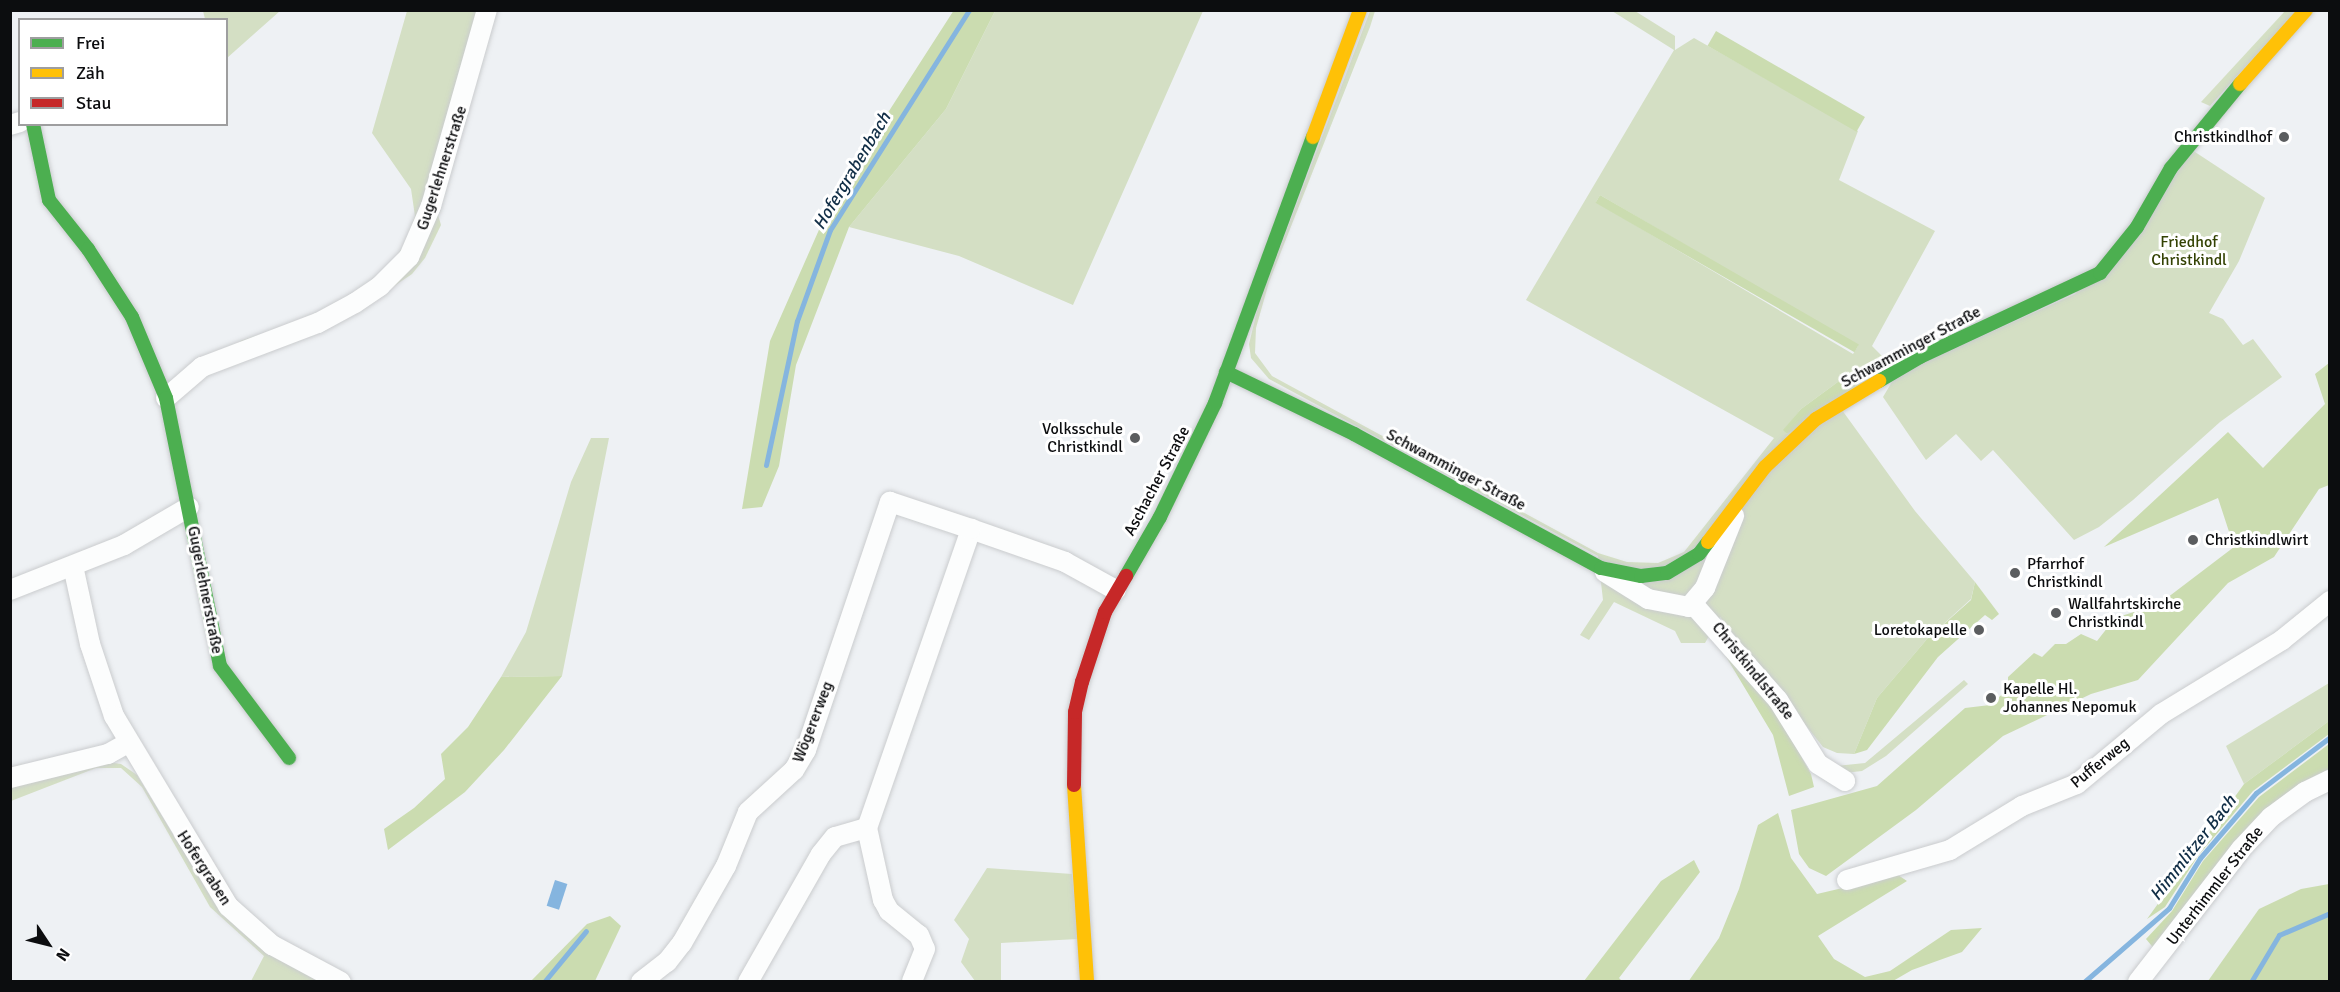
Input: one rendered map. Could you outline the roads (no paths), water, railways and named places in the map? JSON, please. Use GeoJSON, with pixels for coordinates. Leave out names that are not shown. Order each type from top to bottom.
{"type":"FeatureCollection","features":[{"type":"Feature","properties":{"kind":"street","name":"Gugerlehnerstraße"},"geometry":{"type":"LineString","coordinates":[[166,398],[202,367],[318,323],[355,303],[380,286],[409,257],[431,206],[487,10]]}},
{"type":"Feature","properties":{"kind":"street","name":"Aschacher Straße"},"geometry":{"type":"LineString","coordinates":[[1087,981],[1072,738],[1090,654],[1116,590],[1179,481],[1226,372],[1360,10]]}},
{"type":"Feature","properties":{"kind":"street","name":"Schwamminger Straße"},"geometry":{"type":"LineString","coordinates":[[1226,372],[1354,434],[1601,568],[1641,576],[1678,569],[1707,544],[1787,443],[1843,402],[1920,357],[2100,273],[2137,227],[2171,168],[2201,128],[2306,10]]}},
{"type":"Feature","properties":{"kind":"street","name":"Gugerlehnerstraße"},"geometry":{"type":"LineString","coordinates":[[33,126],[49,200],[88,249],[132,317],[166,398],[189,507],[206,611],[220,666],[289,758]]}},
{"type":"Feature","properties":{"kind":"street","name":"Wögererweg"},"geometry":{"type":"LineString","coordinates":[[641,981],[667,962],[682,943],[726,866],[748,812],[794,770],[806,750],[890,502],[1065,562],[1116,590]]}},
{"type":"Feature","properties":{"kind":"street"},"geometry":{"type":"LineString","coordinates":[[1601,568],[1648,599],[1683,608],[1693,604],[1725,545],[1738,502]]}},
{"type":"Feature","properties":{"kind":"street","name":"Gugerlehnerstraße"},"geometry":{"type":"LineString","coordinates":[[10,590],[139,538],[189,507]]}},
{"type":"Feature","properties":{"kind":"street"},"geometry":{"type":"LineString","coordinates":[[912,981],[924,949],[919,935],[889,911],[883,900],[867,828],[971,529]]}},
{"type":"Feature","properties":{"kind":"street","name":"Hofergraben"},"geometry":{"type":"LineString","coordinates":[[74,566],[100,681],[128,743],[228,906],[272,945],[341,981]]}},
{"type":"Feature","properties":{"kind":"street","name":"Pufferweg"},"geometry":{"type":"LineString","coordinates":[[1847,880],[1950,850],[2022,806],[2077,784],[2161,714],[2282,640],[2330,601]]}},
{"type":"Feature","properties":{"kind":"street","name":"Christkindlstraße"},"geometry":{"type":"LineString","coordinates":[[1693,604],[1778,700],[1807,743],[1818,764],[1845,781]]}},
{"type":"Feature","properties":{"kind":"street"},"geometry":{"type":"LineString","coordinates":[[10,778],[108,754],[128,743]]}},
{"type":"Feature","properties":{"kind":"street","name":"Unterhimmler Straße"},"geometry":{"type":"LineString","coordinates":[[2138,981],[2241,849],[2271,817],[2305,792],[2330,780]]}},
{"type":"Feature","properties":{"kind":"street"},"geometry":{"type":"LineString","coordinates":[[748,981],[821,854],[835,837],[867,828]]}},
{"type":"Feature","properties":{"kind":"water"},"geometry":{"type":"Polygon","coordinates":[[[555,880],[567,884],[559,910],[547,906],[555,880]]]}},
{"type":"Feature","properties":{"kind":"waterway","name":"Hofergrabenbach"},"geometry":{"type":"LineString","coordinates":[[766,465],[797,321],[830,230],[969,10]]}},
{"type":"Feature","properties":{"kind":"waterway","name":"Himmlitzer Bach"},"geometry":{"type":"LineString","coordinates":[[2084,982],[2169,908],[2200,858],[2256,793],[2330,737]]}},
{"type":"Feature","properties":{"kind":"waterway"},"geometry":{"type":"LineString","coordinates":[[2251,982],[2279,935],[2330,913]]}},
{"type":"Feature","properties":{"kind":"waterway","name":"Hofergrabenbach"},"geometry":{"type":"LineString","coordinates":[[544,982],[586,931]]}},
{"type":"Feature","properties":{"kind":"place","name":"Christkindlhof"},"geometry":{"type":"Point","coordinates":[2284,137]}},
{"type":"Feature","properties":{"kind":"place","name":"Volksschule Christkindl"},"geometry":{"type":"Point","coordinates":[1135,438]}},
{"type":"Feature","properties":{"kind":"place","name":"Christkindlwirt"},"geometry":{"type":"Point","coordinates":[2193,540]}},
{"type":"Feature","properties":{"kind":"place","name":"Pfarrhof Christkindl"},"geometry":{"type":"Point","coordinates":[2015,573]}},
{"type":"Feature","properties":{"kind":"place","name":"Wallfahrtskirche Christkindl"},"geometry":{"type":"Point","coordinates":[2056,613]}},
{"type":"Feature","properties":{"kind":"place","name":"Loretokapelle"},"geometry":{"type":"Point","coordinates":[1979,630]}},
{"type":"Feature","properties":{"kind":"place","name":"Kapelle Hl. Johannes Nepomuk"},"geometry":{"type":"Point","coordinates":[1991,698]}},
{"type":"Feature","properties":{"kind":"park label","name":"Friedhof Christkindl"},"geometry":{"type":"Point","coordinates":[2189,251]}}]}
